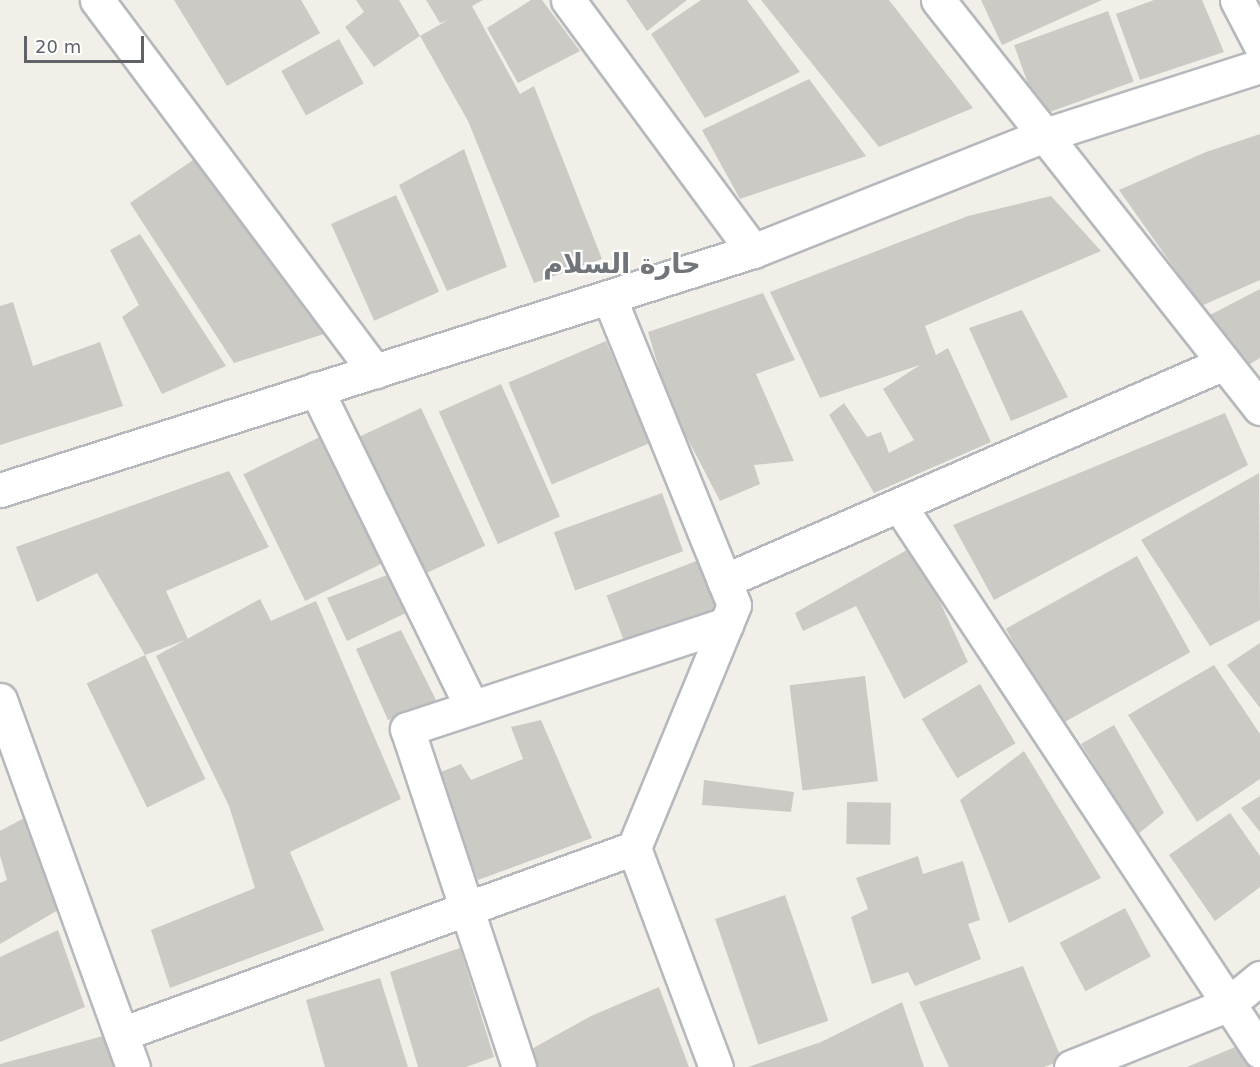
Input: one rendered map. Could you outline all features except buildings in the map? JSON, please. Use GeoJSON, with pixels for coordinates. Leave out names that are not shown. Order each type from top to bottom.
{"type":"FeatureCollection","features":[{"type":"Feature","properties":{"kind":"street"},"geometry":{"type":"LineString","coordinates":[[97,0],[375,371]]}},
{"type":"Feature","properties":{"kind":"street"},"geometry":{"type":"LineString","coordinates":[[568,0],[753,251]]}},
{"type":"Feature","properties":{"kind":"street"},"geometry":{"type":"LineString","coordinates":[[938,0],[1260,408]]}},
{"type":"Feature","properties":{"kind":"street"},"geometry":{"type":"LineString","coordinates":[[1237,0],[1260,44]]}},
{"type":"Feature","properties":{"kind":"street"},"geometry":{"type":"LineString","coordinates":[[0,490],[753,251],[1045,135],[1260,66]]}},
{"type":"Feature","properties":{"kind":"street"},"geometry":{"type":"LineString","coordinates":[[609,297],[734,605],[634,848],[716,1067]]}},
{"type":"Feature","properties":{"kind":"street"},"geometry":{"type":"LineString","coordinates":[[724,581],[1224,363]]}},
{"type":"Feature","properties":{"kind":"street"},"geometry":{"type":"LineString","coordinates":[[316,389],[472,707]]}},
{"type":"Feature","properties":{"kind":"street"},"geometry":{"type":"LineString","coordinates":[[898,505],[1227,1005],[1260,1051]]}},
{"type":"Feature","properties":{"kind":"street"},"geometry":{"type":"LineString","coordinates":[[519,1067],[407,729],[726,624]]}},
{"type":"Feature","properties":{"kind":"street"},"geometry":{"type":"LineString","coordinates":[[0,700],[133,1067]]}},
{"type":"Feature","properties":{"kind":"street"},"geometry":{"type":"LineString","coordinates":[[122,1034],[634,848]]}},
{"type":"Feature","properties":{"kind":"street"},"geometry":{"type":"LineString","coordinates":[[1071,1067],[1227,1005],[1260,978]]}},
{"type":"Feature","properties":{"kind":"district","name":"حارة السلام"},"geometry":{"type":"Point","coordinates":[622,264]}}]}
